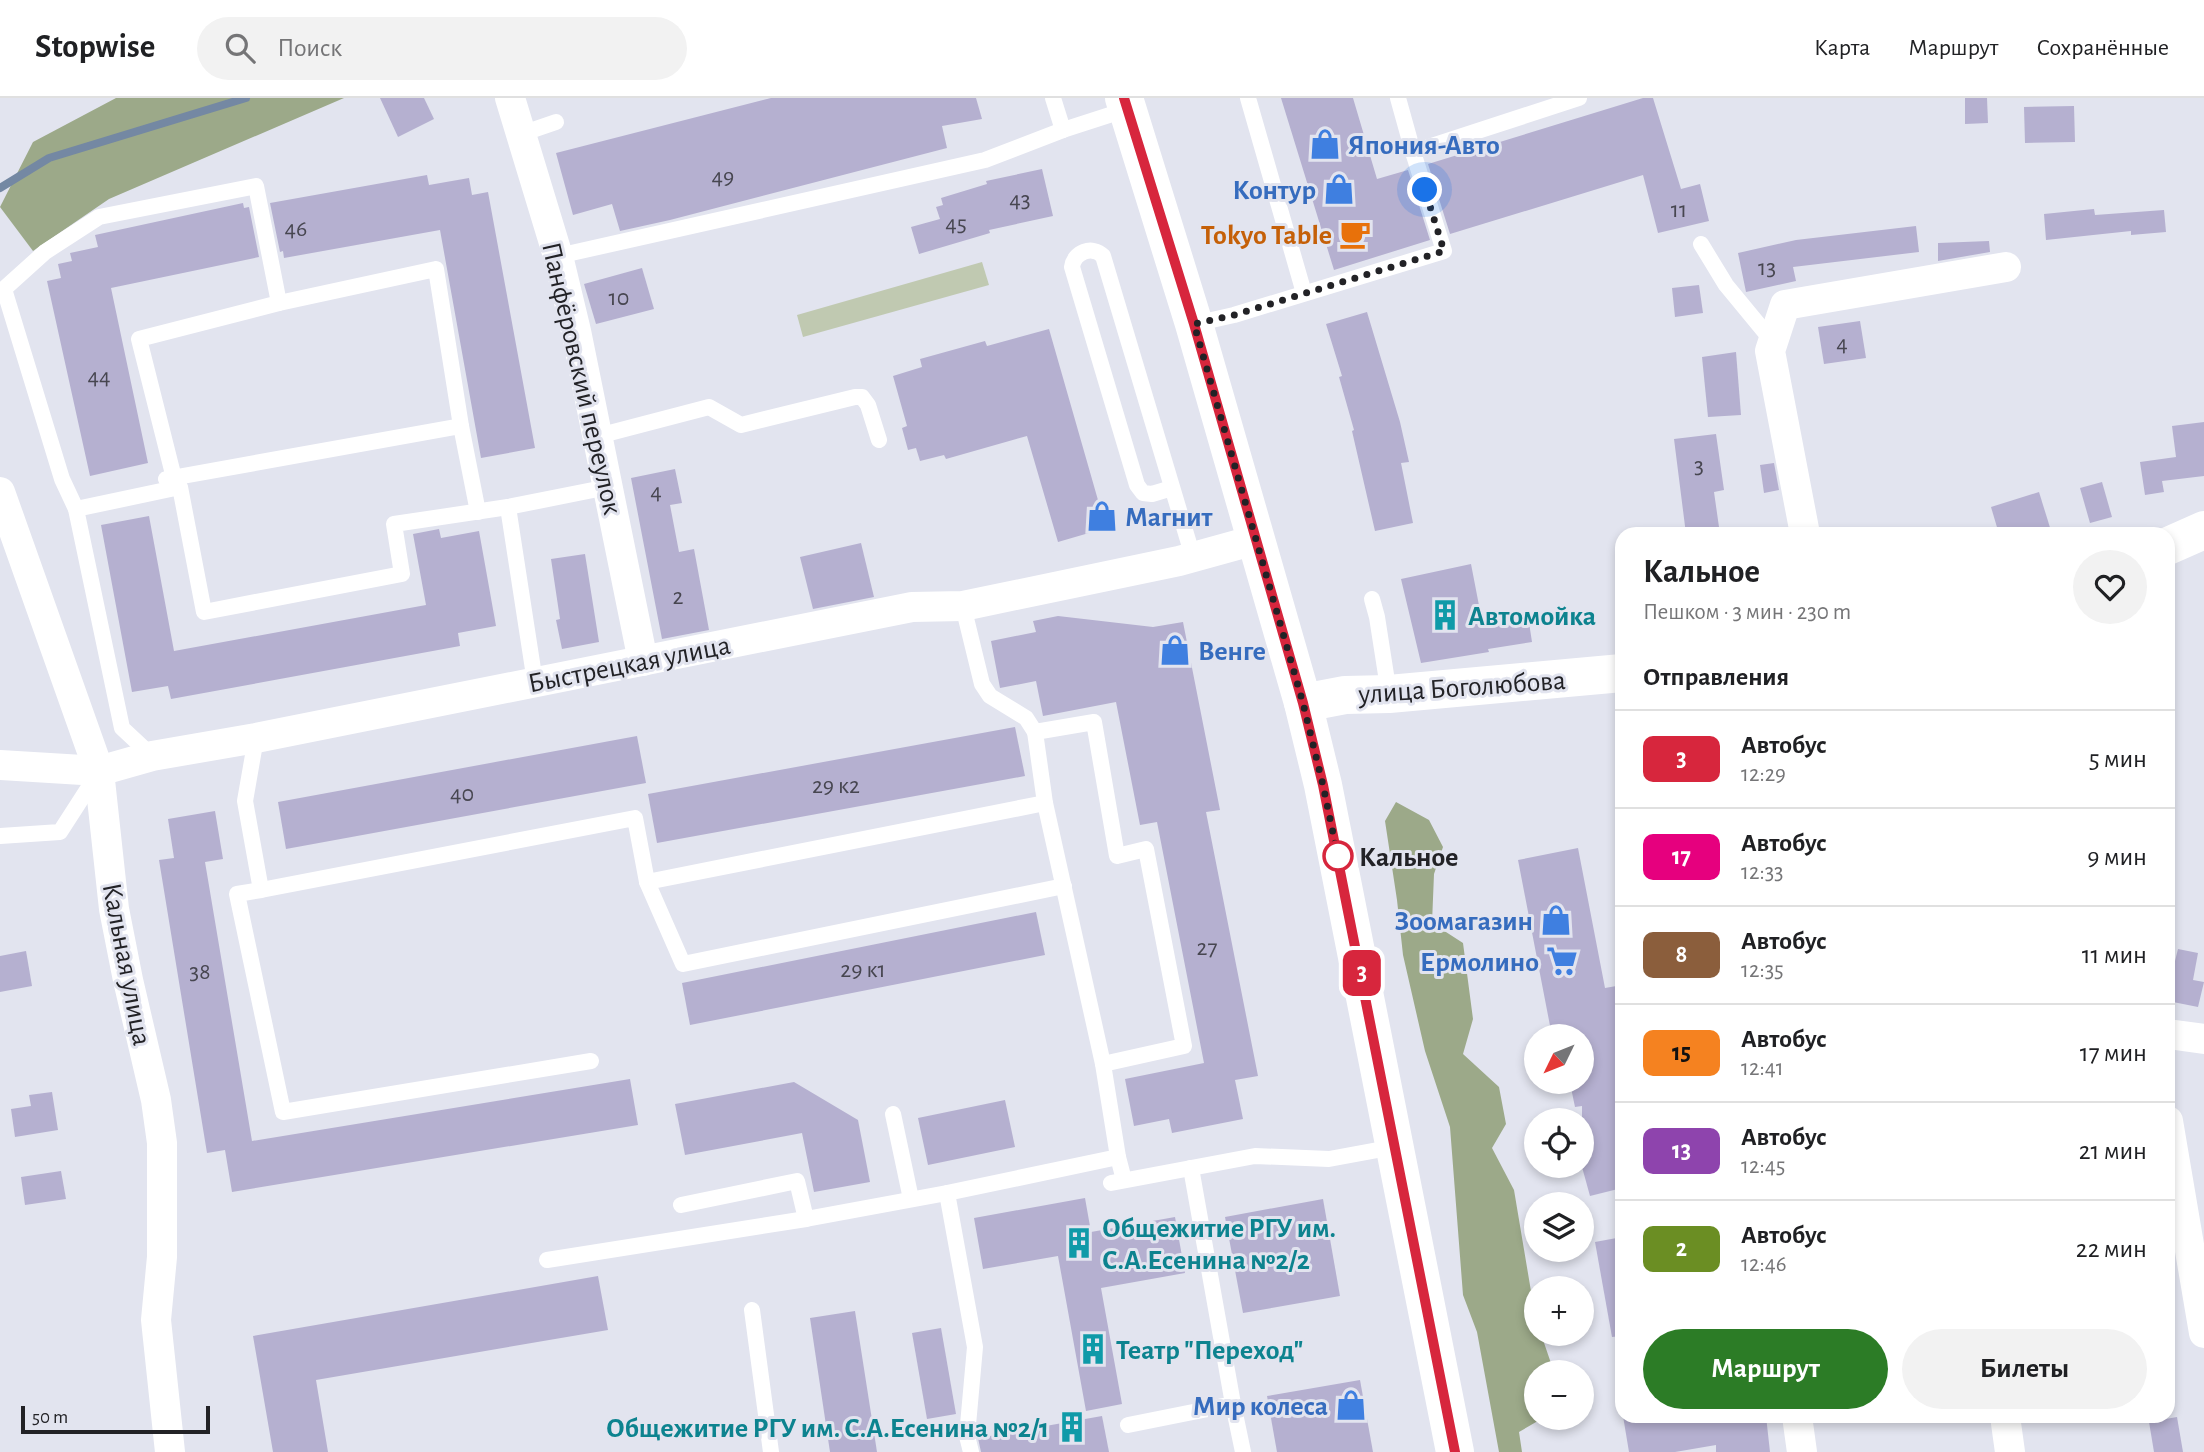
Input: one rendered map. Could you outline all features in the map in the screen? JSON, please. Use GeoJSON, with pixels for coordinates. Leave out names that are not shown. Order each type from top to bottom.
{"type":"FeatureCollection","features":[{"type":"Feature","properties":{"kind":"main road"},"geometry":{"type":"LineString","coordinates":[[1126,103],[1194,324],[1303,703],[1323,785],[1455,1452]]}},
{"type":"Feature","properties":{"kind":"main road"},"geometry":{"type":"LineString","coordinates":[[2175,543],[2204,530]]}},
{"type":"Feature","properties":{"kind":"main road","name":"улица Боголюбова"},"geometry":{"type":"LineString","coordinates":[[1303,703],[1345,695],[1389,694],[1615,674]]}},
{"type":"Feature","properties":{"kind":"street","name":"Панфёровский переулок"},"geometry":{"type":"LineString","coordinates":[[510,98],[558,256],[643,661]]}},
{"type":"Feature","properties":{"kind":"street"},"geometry":{"type":"LineString","coordinates":[[1804,527],[1770,351],[1785,305],[2006,267]]}},
{"type":"Feature","properties":{"kind":"street","name":"Кальная улица"},"geometry":{"type":"LineString","coordinates":[[0,492],[99,771],[114,909],[156,1100],[162,1143],[162,1257],[156,1320],[170,1452]]}},
{"type":"Feature","properties":{"kind":"street","name":"Быстрецкая улица"},"geometry":{"type":"LineString","coordinates":[[0,765],[99,771],[152,756],[256,738],[912,607],[963,606],[1193,557],[1255,540]]}},
{"type":"Feature","properties":{"kind":"street"},"geometry":{"type":"LineString","coordinates":[[2175,1035],[2204,1039]]}},
{"type":"Feature","properties":{"kind":"street"},"geometry":{"type":"LineString","coordinates":[[2175,1162],[2204,1334]]}},
{"type":"Feature","properties":{"kind":"street"},"geometry":{"type":"LineString","coordinates":[[1798,1423],[1802,1452]]}},
{"type":"Feature","properties":{"kind":"street"},"geometry":{"type":"LineString","coordinates":[[2006,1423],[2010,1452]]}},
{"type":"Feature","properties":{"kind":"lane"},"geometry":{"type":"LineString","coordinates":[[1053,98],[1063,130]]}},
{"type":"Feature","properties":{"kind":"lane"},"geometry":{"type":"LineString","coordinates":[[1248,98],[1304,293]]}},
{"type":"Feature","properties":{"kind":"lane"},"geometry":{"type":"LineString","coordinates":[[1194,324],[1234,315],[1444,251],[1398,98]]}},
{"type":"Feature","properties":{"kind":"lane"},"geometry":{"type":"LineString","coordinates":[[1413,152],[1579,98]]}},
{"type":"Feature","properties":{"kind":"lane"},"geometry":{"type":"LineString","coordinates":[[558,256],[985,160],[1126,103]]}},
{"type":"Feature","properties":{"kind":"lane"},"geometry":{"type":"LineString","coordinates":[[521,134],[556,122]]}},
{"type":"Feature","properties":{"kind":"lane"},"geometry":{"type":"LineString","coordinates":[[152,756],[122,727],[74,504],[62,479],[4,289],[45,252],[99,218],[256,186],[279,303]]}},
{"type":"Feature","properties":{"kind":"lane"},"geometry":{"type":"LineString","coordinates":[[1701,244],[1726,285],[1773,342]]}},
{"type":"Feature","properties":{"kind":"lane"},"geometry":{"type":"LineString","coordinates":[[1172,488],[1152,494],[1143,493],[1137,485],[1072,267],[1073,259],[1079,254],[1091,250],[1099,251],[1103,256],[1193,557]]}},
{"type":"Feature","properties":{"kind":"lane"},"geometry":{"type":"LineString","coordinates":[[174,478],[139,339],[279,303],[436,269],[461,426],[478,512]]}},
{"type":"Feature","properties":{"kind":"lane"},"geometry":{"type":"LineString","coordinates":[[597,436],[709,407],[741,425],[862,397],[868,405],[879,440]]}},
{"type":"Feature","properties":{"kind":"lane"},"geometry":{"type":"LineString","coordinates":[[74,504],[174,478],[461,426]]}},
{"type":"Feature","properties":{"kind":"lane"},"geometry":{"type":"LineString","coordinates":[[74,504],[180,487],[204,612],[402,574],[394,524],[508,507],[608,487]]}},
{"type":"Feature","properties":{"kind":"lane"},"geometry":{"type":"LineString","coordinates":[[508,507],[534,682]]}},
{"type":"Feature","properties":{"kind":"lane"},"geometry":{"type":"LineString","coordinates":[[1372,599],[1389,694]]}},
{"type":"Feature","properties":{"kind":"lane"},"geometry":{"type":"LineString","coordinates":[[963,606],[982,684],[990,696],[1026,718],[1035,732],[1045,803],[1103,1064],[1118,1157],[1117,1181],[1255,1156],[1329,1159],[1394,1147]]}},
{"type":"Feature","properties":{"kind":"lane"},"geometry":{"type":"LineString","coordinates":[[1035,732],[1094,722],[1117,856],[1146,849],[1184,1046],[1103,1064]]}},
{"type":"Feature","properties":{"kind":"lane"},"geometry":{"type":"LineString","coordinates":[[256,738],[246,801],[261,890]]}},
{"type":"Feature","properties":{"kind":"lane"},"geometry":{"type":"LineString","coordinates":[[0,836],[60,832],[99,771]]}},
{"type":"Feature","properties":{"kind":"lane"},"geometry":{"type":"LineString","coordinates":[[647,882],[1045,803]]}},
{"type":"Feature","properties":{"kind":"lane"},"geometry":{"type":"LineString","coordinates":[[591,1061],[283,1112],[237,894],[635,818],[647,882],[683,964],[1064,886]]}},
{"type":"Feature","properties":{"kind":"lane"},"geometry":{"type":"LineString","coordinates":[[893,1114],[911,1199]]}},
{"type":"Feature","properties":{"kind":"lane"},"geometry":{"type":"LineString","coordinates":[[547,1260],[806,1219],[1118,1157]]}},
{"type":"Feature","properties":{"kind":"lane"},"geometry":{"type":"LineString","coordinates":[[1191,1168],[1243,1452]]}},
{"type":"Feature","properties":{"kind":"lane"},"geometry":{"type":"LineString","coordinates":[[681,1205],[797,1181],[806,1219]]}},
{"type":"Feature","properties":{"kind":"lane"},"geometry":{"type":"LineString","coordinates":[[947,1192],[975,1347],[967,1436],[971,1452]]}},
{"type":"Feature","properties":{"kind":"lane"},"geometry":{"type":"LineString","coordinates":[[752,1310],[771,1452]]}},
{"type":"Feature","properties":{"kind":"lane"},"geometry":{"type":"LineString","coordinates":[[1128,1425],[1233,1404]]}},
{"type":"Feature","properties":{"kind":"green space"},"geometry":{"type":"Polygon","coordinates":[[[116,98],[344,98],[109,199],[33,251],[0,207],[33,142],[116,98]]]}},
{"type":"Feature","properties":{"kind":"green space"},"geometry":{"type":"Polygon","coordinates":[[[982,262],[989,285],[803,337],[797,315],[982,262]]]}},
{"type":"Feature","properties":{"kind":"green space"},"geometry":{"type":"Polygon","coordinates":[[[1396,802],[1429,820],[1443,847],[1434,874],[1432,923],[1463,943],[1473,1019],[1463,1054],[1499,1087],[1506,1124],[1492,1148],[1514,1190],[1528,1276],[1524,1276],[1524,1346],[1545,1346],[1550,1360],[1524,1360],[1524,1429],[1519,1432],[1522,1452],[1499,1452],[1477,1332],[1463,1295],[1450,1127],[1425,1051],[1403,955],[1385,821],[1396,802]]]}},
{"type":"Feature","properties":{"kind":"building"},"geometry":{"type":"Polygon","coordinates":[[[380,98],[424,98],[434,119],[398,137],[380,98]]]}},
{"type":"Feature","properties":{"kind":"building"},"geometry":{"type":"Polygon","coordinates":[[[771,98],[976,98],[982,119],[942,126],[947,148],[670,220],[620,231],[612,204],[573,215],[556,153],[771,98]]]}},
{"type":"Feature","properties":{"kind":"building"},"geometry":{"type":"Polygon","coordinates":[[[1281,98],[1353,98],[1377,179],[1408,170],[1430,240],[1334,270],[1281,98]]]}},
{"type":"Feature","properties":{"kind":"building"},"geometry":{"type":"Polygon","coordinates":[[[1643,98],[1653,98],[1681,189],[1700,184],[1709,221],[1658,233],[1643,175],[1450,234],[1428,164],[1643,98]]]}},
{"type":"Feature","properties":{"kind":"building"},"geometry":{"type":"Polygon","coordinates":[[[1965,98],[1987,98],[1988,123],[1965,124],[1965,98]]]}},
{"type":"Feature","properties":{"kind":"building"},"geometry":{"type":"Polygon","coordinates":[[[2074,106],[2075,142],[2025,143],[2024,107],[2074,106]]]}},
{"type":"Feature","properties":{"kind":"building"},"geometry":{"type":"Polygon","coordinates":[[[1042,169],[1053,216],[989,230],[990,233],[919,254],[911,227],[940,219],[936,207],[943,205],[941,198],[987,184],[986,181],[1042,169]]]}},
{"type":"Feature","properties":{"kind":"building"},"geometry":{"type":"Polygon","coordinates":[[[427,175],[429,185],[469,178],[472,195],[488,192],[535,448],[481,458],[440,230],[284,258],[283,251],[280,252],[270,203],[427,175]]]}},
{"type":"Feature","properties":{"kind":"building"},"geometry":{"type":"Polygon","coordinates":[[[243,203],[244,208],[249,207],[259,257],[111,288],[148,463],[90,476],[47,281],[61,278],[58,264],[72,261],[70,253],[98,247],[95,235],[243,203]]]}},
{"type":"Feature","properties":{"kind":"building"},"geometry":{"type":"Polygon","coordinates":[[[2094,209],[2095,215],[2164,210],[2166,232],[2131,235],[2131,231],[2046,240],[2044,214],[2094,209]]]}},
{"type":"Feature","properties":{"kind":"building"},"geometry":{"type":"Polygon","coordinates":[[[1916,226],[1919,252],[1793,267],[1796,281],[1746,292],[1738,253],[1796,240],[1916,226]]]}},
{"type":"Feature","properties":{"kind":"building"},"geometry":{"type":"Polygon","coordinates":[[[1989,241],[1990,252],[1938,261],[1938,243],[1989,241]]]}},
{"type":"Feature","properties":{"kind":"building"},"geometry":{"type":"Polygon","coordinates":[[[642,268],[654,309],[596,324],[584,284],[642,268]]]}},
{"type":"Feature","properties":{"kind":"building"},"geometry":{"type":"Polygon","coordinates":[[[1699,285],[1703,313],[1675,317],[1672,288],[1699,285]]]}},
{"type":"Feature","properties":{"kind":"building"},"geometry":{"type":"Polygon","coordinates":[[[1367,312],[1400,422],[1409,462],[1401,463],[1413,523],[1375,531],[1352,431],[1354,430],[1339,377],[1342,376],[1326,324],[1367,312]]]}},
{"type":"Feature","properties":{"kind":"building"},"geometry":{"type":"Polygon","coordinates":[[[1860,321],[1866,358],[1824,364],[1818,327],[1860,321]]]}},
{"type":"Feature","properties":{"kind":"building"},"geometry":{"type":"Polygon","coordinates":[[[1049,329],[1106,528],[1058,542],[1027,436],[946,459],[944,455],[920,461],[916,448],[908,450],[902,428],[907,426],[893,376],[922,367],[920,359],[985,341],[987,346],[1049,329]]]}},
{"type":"Feature","properties":{"kind":"building"},"geometry":{"type":"Polygon","coordinates":[[[1736,352],[1741,415],[1708,417],[1702,357],[1736,352]]]}},
{"type":"Feature","properties":{"kind":"building"},"geometry":{"type":"Polygon","coordinates":[[[2204,422],[2204,476],[2162,481],[2164,492],[2145,495],[2140,462],[2176,457],[2172,426],[2204,422]]]}},
{"type":"Feature","properties":{"kind":"building"},"geometry":{"type":"Polygon","coordinates":[[[1716,434],[1724,490],[1714,492],[1719,527],[1685,527],[1674,439],[1716,434]]]}},
{"type":"Feature","properties":{"kind":"building"},"geometry":{"type":"Polygon","coordinates":[[[1774,463],[1779,490],[1764,493],[1760,465],[1774,463]]]}},
{"type":"Feature","properties":{"kind":"building"},"geometry":{"type":"Polygon","coordinates":[[[675,469],[682,503],[670,505],[679,552],[694,549],[709,630],[662,639],[631,478],[675,469]]]}},
{"type":"Feature","properties":{"kind":"building"},"geometry":{"type":"Polygon","coordinates":[[[2102,482],[2112,517],[2090,523],[2080,488],[2102,482]]]}},
{"type":"Feature","properties":{"kind":"building"},"geometry":{"type":"Polygon","coordinates":[[[2039,492],[2050,527],[1997,527],[1991,507],[2039,492]]]}},
{"type":"Feature","properties":{"kind":"building"},"geometry":{"type":"Polygon","coordinates":[[[149,516],[174,651],[426,605],[413,534],[439,529],[441,538],[479,531],[496,626],[458,633],[460,646],[171,699],[168,686],[132,692],[101,525],[149,516]]]}},
{"type":"Feature","properties":{"kind":"building"},"geometry":{"type":"Polygon","coordinates":[[[861,543],[874,597],[813,609],[800,557],[861,543]]]}},
{"type":"Feature","properties":{"kind":"building"},"geometry":{"type":"Polygon","coordinates":[[[585,554],[599,642],[562,649],[556,620],[560,619],[551,559],[585,554]]]}},
{"type":"Feature","properties":{"kind":"building","name":"Автомойка"},"geometry":{"type":"Polygon","coordinates":[[[1471,564],[1482,621],[1528,616],[1532,642],[1421,663],[1401,579],[1471,564]]]}},
{"type":"Feature","properties":{"kind":"building"},"geometry":{"type":"Polygon","coordinates":[[[1058,616],[1153,627],[1183,622],[1220,810],[1206,812],[1258,1076],[1235,1080],[1243,1119],[1172,1133],[1169,1119],[1134,1126],[1125,1079],[1204,1063],[1157,822],[1140,825],[1116,702],[1043,716],[1036,681],[1000,688],[991,641],[1036,632],[1033,621],[1058,616]]]}},
{"type":"Feature","properties":{"kind":"building"},"geometry":{"type":"Polygon","coordinates":[[[1015,727],[1025,776],[657,843],[648,794],[1015,727]]]}},
{"type":"Feature","properties":{"kind":"building"},"geometry":{"type":"Polygon","coordinates":[[[637,736],[646,783],[286,849],[278,802],[637,736]]]}},
{"type":"Feature","properties":{"kind":"building"},"geometry":{"type":"Polygon","coordinates":[[[215,811],[223,859],[205,862],[252,1141],[630,1079],[638,1125],[232,1192],[225,1150],[207,1153],[159,860],[174,858],[168,819],[215,811]]]}},
{"type":"Feature","properties":{"kind":"building"},"geometry":{"type":"Polygon","coordinates":[[[1578,848],[1605,988],[1615,986],[1615,1190],[1594,1195],[1594,1192],[1589,1192],[1585,1178],[1594,1178],[1594,1108],[1575,1107],[1572,1094],[1594,1094],[1594,1024],[1550,1024],[1518,860],[1578,848]]]}},
{"type":"Feature","properties":{"kind":"building"},"geometry":{"type":"Polygon","coordinates":[[[1036,912],[1045,955],[690,1025],[682,983],[1036,912]]]}},
{"type":"Feature","properties":{"kind":"building"},"geometry":{"type":"Polygon","coordinates":[[[2178,949],[2198,953],[2193,980],[2204,982],[2198,1007],[2175,1002],[2175,961],[2178,949]]]}},
{"type":"Feature","properties":{"kind":"building"},"geometry":{"type":"Polygon","coordinates":[[[26,951],[32,986],[0,992],[0,956],[26,951]]]}},
{"type":"Feature","properties":{"kind":"building"},"geometry":{"type":"Polygon","coordinates":[[[794,1082],[858,1120],[870,1182],[814,1192],[802,1133],[685,1155],[675,1104],[794,1082]]]}},
{"type":"Feature","properties":{"kind":"building"},"geometry":{"type":"Polygon","coordinates":[[[52,1092],[58,1130],[15,1137],[11,1109],[31,1106],[29,1095],[52,1092]]]}},
{"type":"Feature","properties":{"kind":"building"},"geometry":{"type":"Polygon","coordinates":[[[1005,1100],[1015,1147],[928,1165],[918,1118],[1005,1100]]]}},
{"type":"Feature","properties":{"kind":"building"},"geometry":{"type":"Polygon","coordinates":[[[61,1171],[66,1199],[25,1205],[21,1177],[61,1171]]]}},
{"type":"Feature","properties":{"kind":"building","name":"Общежитие РГУ им. С.А.Есенина №2/2"},"geometry":{"type":"Polygon","coordinates":[[[1085,1198],[1091,1232],[1175,1217],[1185,1273],[1101,1288],[1122,1404],[1086,1411],[1058,1256],[983,1269],[974,1218],[1085,1198]]]}},
{"type":"Feature","properties":{"kind":"building"},"geometry":{"type":"Polygon","coordinates":[[[1323,1199],[1340,1296],[1243,1313],[1225,1217],[1323,1199]]]}},
{"type":"Feature","properties":{"kind":"building"},"geometry":{"type":"Polygon","coordinates":[[[1615,1238],[1615,1337],[1612,1337],[1595,1242],[1615,1238]]]}},
{"type":"Feature","properties":{"kind":"building"},"geometry":{"type":"Polygon","coordinates":[[[598,1276],[608,1330],[316,1380],[328,1452],[273,1452],[253,1336],[598,1276]]]}},
{"type":"Feature","properties":{"kind":"building"},"geometry":{"type":"Polygon","coordinates":[[[855,1311],[877,1452],[830,1452],[810,1318],[855,1311]]]}},
{"type":"Feature","properties":{"kind":"building"},"geometry":{"type":"Polygon","coordinates":[[[941,1328],[956,1414],[927,1419],[912,1333],[941,1328]]]}},
{"type":"Feature","properties":{"kind":"building"},"geometry":{"type":"Polygon","coordinates":[[[1360,1380],[1373,1452],[1277,1452],[1267,1396],[1360,1380]]]}},
{"type":"Feature","properties":{"kind":"building","name":"Общежитие РГУ им. С.А.Есенина №2/1"},"geometry":{"type":"Polygon","coordinates":[[[1102,1416],[1109,1452],[981,1452],[978,1438],[1102,1416]]]}},
{"type":"Feature","properties":{"kind":"building"},"geometry":{"type":"Polygon","coordinates":[[[2175,1417],[2183,1452],[2154,1452],[2149,1423],[2175,1423],[2175,1417]]]}},
{"type":"Feature","properties":{"kind":"building"},"geometry":{"type":"Polygon","coordinates":[[[1624,1423],[1767,1423],[1770,1452],[1716,1452],[1716,1445],[1675,1452],[1629,1452],[1624,1423]]]}},
{"type":"Feature","properties":{"kind":"waterway"},"geometry":{"type":"LineString","coordinates":[[0,188],[49,158],[246,98]]}},
{"type":"Feature","properties":{"kind":"bus line","name":"3"},"geometry":{"type":"LineString","coordinates":[[1124,98],[1194,324],[1303,703],[1356,942],[1455,1452]]}},
{"type":"Feature","properties":{"kind":"place","name":"Япония-Авто"},"geometry":{"type":"Point","coordinates":[1325,144]}},
{"type":"Feature","properties":{"kind":"place","name":"Контур"},"geometry":{"type":"Point","coordinates":[1339,189]}},
{"type":"Feature","properties":{"kind":"place","name":"Tokyo Table"},"geometry":{"type":"Point","coordinates":[1355,234]}},
{"type":"Feature","properties":{"kind":"place","name":"Магнит"},"geometry":{"type":"Point","coordinates":[1102,516]}},
{"type":"Feature","properties":{"kind":"place","name":"Автомойка"},"geometry":{"type":"Point","coordinates":[1445,615]}},
{"type":"Feature","properties":{"kind":"place","name":"Венге"},"geometry":{"type":"Point","coordinates":[1175,650]}},
{"type":"Feature","properties":{"kind":"place","name":"Кальное"},"geometry":{"type":"Point","coordinates":[1338,856]}},
{"type":"Feature","properties":{"kind":"place","name":"Зоомагазин"},"geometry":{"type":"Point","coordinates":[1556,920]}},
{"type":"Feature","properties":{"kind":"place","name":"Ермолино"},"geometry":{"type":"Point","coordinates":[1562,961]}},
{"type":"Feature","properties":{"kind":"place","name":"Общежитие РГУ им. С.А.Есенина №2/2"},"geometry":{"type":"Point","coordinates":[1079,1243]}},
{"type":"Feature","properties":{"kind":"place","name":"Театр \"Переход\""},"geometry":{"type":"Point","coordinates":[1093,1349]}},
{"type":"Feature","properties":{"kind":"place","name":"Мир колеса"},"geometry":{"type":"Point","coordinates":[1351,1405]}},
{"type":"Feature","properties":{"kind":"place","name":"Общежитие РГУ им. С.А.Есенина №2/1"},"geometry":{"type":"Point","coordinates":[1072,1427]}},
{"type":"Feature","properties":{"kind":"route"},"geometry":{"type":"LineString","coordinates":[[1338,856],[1339,862],[1303,703],[1194,324],[1234,315],[1444,251],[1425,190]]}}]}
